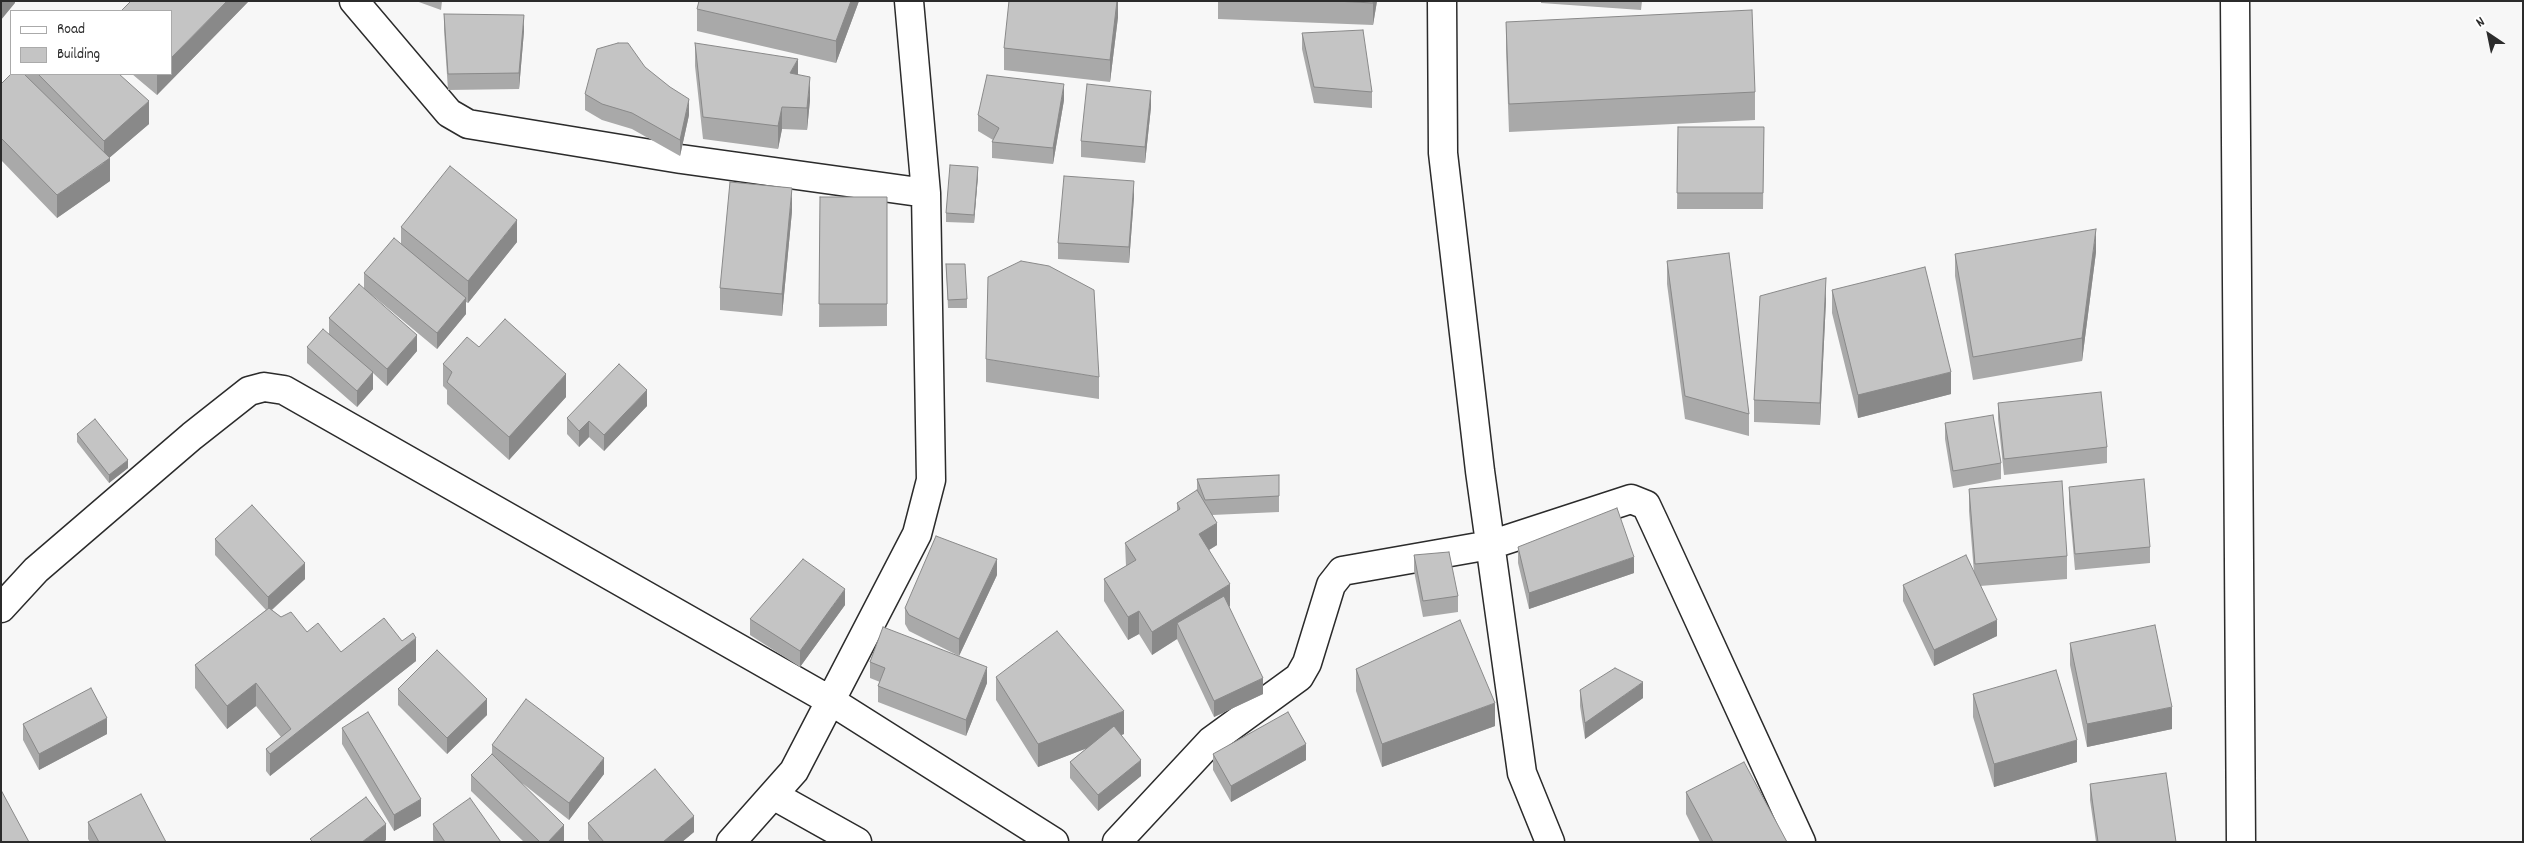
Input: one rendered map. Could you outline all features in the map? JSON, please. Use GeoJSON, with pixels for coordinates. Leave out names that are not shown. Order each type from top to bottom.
{"type":"FeatureCollection","features":[{"type":"Feature","properties":{"kind":"street"},"geometry":{"type":"LineString","coordinates":[[354,1],[449,113],[468,124],[681,159],[926,193]]}},
{"type":"Feature","properties":{"kind":"street"},"geometry":{"type":"LineString","coordinates":[[730,842],[794,770],[917,534],[931,480],[926,193],[909,1]]}},
{"type":"Feature","properties":{"kind":"street"},"geometry":{"type":"LineString","coordinates":[[1442,1],[1443,153],[1490,545],[1522,773],[1550,842]]}},
{"type":"Feature","properties":{"kind":"street"},"geometry":{"type":"LineString","coordinates":[[2235,1],[2241,842]]}},
{"type":"Feature","properties":{"kind":"street"},"geometry":{"type":"LineString","coordinates":[[1,608],[36,570],[192,436],[249,391],[264,387],[284,390],[831,701],[1054,842]]}},
{"type":"Feature","properties":{"kind":"street"},"geometry":{"type":"LineString","coordinates":[[1117,842],[1211,741],[1299,677],[1307,663],[1331,585],[1342,571],[1490,545],[1631,499],[1646,505],[1800,842]]}},
{"type":"Feature","properties":{"kind":"street"},"geometry":{"type":"LineString","coordinates":[[773,795],[857,842]]}},
{"type":"Feature","properties":{"kind":"building"},"geometry":{"type":"Polygon","coordinates":[[[131,1],[227,1],[172,57],[172,10],[122,10],[131,1]]]}},
{"type":"Feature","properties":{"kind":"building"},"geometry":{"type":"Polygon","coordinates":[[[699,1],[851,1],[836,41],[697,9],[699,1]]]}},
{"type":"Feature","properties":{"kind":"building"},"geometry":{"type":"Polygon","coordinates":[[[1009,1],[1117,1],[1110,60],[1004,48],[1009,1]]]}},
{"type":"Feature","properties":{"kind":"building"},"geometry":{"type":"Polygon","coordinates":[[[1335,1],[1373,1],[1373,3],[1335,1]]]}},
{"type":"Feature","properties":{"kind":"building"},"geometry":{"type":"Polygon","coordinates":[[[1752,10],[1755,92],[1509,104],[1506,22],[1752,10]]]}},
{"type":"Feature","properties":{"kind":"building"},"geometry":{"type":"Polygon","coordinates":[[[444,14],[524,15],[519,73],[448,74],[444,14]]]}},
{"type":"Feature","properties":{"kind":"building"},"geometry":{"type":"Polygon","coordinates":[[[1363,30],[1372,92],[1314,87],[1302,33],[1363,30]]]}},
{"type":"Feature","properties":{"kind":"building"},"geometry":{"type":"Polygon","coordinates":[[[618,43],[628,43],[645,67],[689,99],[680,140],[632,113],[602,104],[585,94],[597,49],[618,43]]]}},
{"type":"Feature","properties":{"kind":"building"},"geometry":{"type":"Polygon","coordinates":[[[695,43],[798,59],[790,73],[810,77],[807,108],[782,107],[778,126],[703,117],[695,43]]]}},
{"type":"Feature","properties":{"kind":"building"},"geometry":{"type":"Polygon","coordinates":[[[10,75],[25,75],[110,158],[57,195],[1,138],[1,84],[10,75]]]}},
{"type":"Feature","properties":{"kind":"building"},"geometry":{"type":"Polygon","coordinates":[[[39,75],[120,75],[149,101],[104,141],[39,75]]]}},
{"type":"Feature","properties":{"kind":"building"},"geometry":{"type":"Polygon","coordinates":[[[987,75],[1064,84],[1053,148],[992,142],[999,128],[978,115],[987,75]]]}},
{"type":"Feature","properties":{"kind":"building"},"geometry":{"type":"Polygon","coordinates":[[[1087,84],[1151,91],[1145,147],[1081,141],[1087,84]]]}},
{"type":"Feature","properties":{"kind":"building"},"geometry":{"type":"Polygon","coordinates":[[[1678,127],[1764,127],[1763,193],[1677,193],[1678,127]]]}},
{"type":"Feature","properties":{"kind":"building"},"geometry":{"type":"Polygon","coordinates":[[[950,165],[978,167],[974,215],[946,213],[950,165]]]}},
{"type":"Feature","properties":{"kind":"building"},"geometry":{"type":"Polygon","coordinates":[[[450,166],[517,220],[468,281],[401,227],[450,166]]]}},
{"type":"Feature","properties":{"kind":"building"},"geometry":{"type":"Polygon","coordinates":[[[1064,176],[1134,181],[1129,247],[1058,243],[1064,176]]]}},
{"type":"Feature","properties":{"kind":"building"},"geometry":{"type":"Polygon","coordinates":[[[730,182],[792,188],[782,294],[720,288],[730,182]]]}},
{"type":"Feature","properties":{"kind":"building"},"geometry":{"type":"Polygon","coordinates":[[[820,197],[887,197],[887,304],[819,304],[820,197]]]}},
{"type":"Feature","properties":{"kind":"building"},"geometry":{"type":"Polygon","coordinates":[[[2096,229],[2082,338],[1973,357],[1955,254],[2096,229]]]}},
{"type":"Feature","properties":{"kind":"building"},"geometry":{"type":"Polygon","coordinates":[[[394,238],[466,298],[437,333],[364,273],[394,238]]]}},
{"type":"Feature","properties":{"kind":"building"},"geometry":{"type":"Polygon","coordinates":[[[1729,253],[1749,414],[1685,396],[1667,261],[1729,253]]]}},
{"type":"Feature","properties":{"kind":"building"},"geometry":{"type":"Polygon","coordinates":[[[1021,261],[1049,266],[1094,290],[1099,377],[986,359],[988,277],[1021,261]]]}},
{"type":"Feature","properties":{"kind":"building"},"geometry":{"type":"Polygon","coordinates":[[[946,264],[965,264],[967,299],[948,300],[946,264]]]}},
{"type":"Feature","properties":{"kind":"building"},"geometry":{"type":"Polygon","coordinates":[[[1925,267],[1951,372],[1858,395],[1832,290],[1925,267]]]}},
{"type":"Feature","properties":{"kind":"building"},"geometry":{"type":"Polygon","coordinates":[[[1826,278],[1820,403],[1754,400],[1760,296],[1826,278]]]}},
{"type":"Feature","properties":{"kind":"building"},"geometry":{"type":"Polygon","coordinates":[[[359,284],[417,335],[387,369],[329,318],[359,284]]]}},
{"type":"Feature","properties":{"kind":"building"},"geometry":{"type":"Polygon","coordinates":[[[505,319],[566,374],[509,437],[447,382],[452,372],[443,364],[467,337],[479,347],[505,319]]]}},
{"type":"Feature","properties":{"kind":"building"},"geometry":{"type":"Polygon","coordinates":[[[323,329],[373,372],[357,391],[307,347],[323,329]]]}},
{"type":"Feature","properties":{"kind":"building"},"geometry":{"type":"Polygon","coordinates":[[[619,364],[647,390],[604,435],[589,421],[579,431],[567,418],[619,364]]]}},
{"type":"Feature","properties":{"kind":"building"},"geometry":{"type":"Polygon","coordinates":[[[2101,392],[2107,447],[2004,459],[1998,403],[2101,392]]]}},
{"type":"Feature","properties":{"kind":"building"},"geometry":{"type":"Polygon","coordinates":[[[1993,415],[2001,463],[1953,471],[1945,423],[1993,415]]]}},
{"type":"Feature","properties":{"kind":"building"},"geometry":{"type":"Polygon","coordinates":[[[95,419],[128,460],[109,475],[77,434],[95,419]]]}},
{"type":"Feature","properties":{"kind":"building"},"geometry":{"type":"Polygon","coordinates":[[[1279,475],[1279,496],[1205,500],[1197,479],[1279,475]]]}},
{"type":"Feature","properties":{"kind":"building"},"geometry":{"type":"Polygon","coordinates":[[[2144,479],[2150,547],[2075,554],[2069,487],[2144,479]]]}},
{"type":"Feature","properties":{"kind":"building"},"geometry":{"type":"Polygon","coordinates":[[[2062,481],[2067,556],[1975,564],[1969,489],[2062,481]]]}},
{"type":"Feature","properties":{"kind":"building"},"geometry":{"type":"Polygon","coordinates":[[[1197,490],[1217,523],[1199,534],[1230,584],[1152,632],[1139,611],[1128,617],[1104,579],[1136,560],[1125,543],[1180,509],[1177,503],[1197,490]]]}},
{"type":"Feature","properties":{"kind":"building"},"geometry":{"type":"Polygon","coordinates":[[[252,505],[305,563],[268,597],[215,539],[252,505]]]}},
{"type":"Feature","properties":{"kind":"building"},"geometry":{"type":"Polygon","coordinates":[[[1617,508],[1634,557],[1529,593],[1518,547],[1617,508]]]}},
{"type":"Feature","properties":{"kind":"building"},"geometry":{"type":"Polygon","coordinates":[[[936,536],[997,559],[959,639],[909,615],[905,608],[936,536]]]}},
{"type":"Feature","properties":{"kind":"building"},"geometry":{"type":"Polygon","coordinates":[[[1449,552],[1458,596],[1423,601],[1414,555],[1449,552]]]}},
{"type":"Feature","properties":{"kind":"building"},"geometry":{"type":"Polygon","coordinates":[[[1966,555],[1997,620],[1934,650],[1903,585],[1966,555]]]}},
{"type":"Feature","properties":{"kind":"building"},"geometry":{"type":"Polygon","coordinates":[[[803,559],[845,589],[800,651],[750,619],[803,559]]]}},
{"type":"Feature","properties":{"kind":"building"},"geometry":{"type":"Polygon","coordinates":[[[1224,596],[1263,678],[1214,701],[1177,623],[1224,596]]]}},
{"type":"Feature","properties":{"kind":"building"},"geometry":{"type":"Polygon","coordinates":[[[269,608],[281,617],[291,612],[307,632],[318,623],[341,652],[384,618],[402,641],[413,633],[416,638],[270,754],[266,749],[291,729],[256,683],[227,706],[195,665],[269,608]]]}},
{"type":"Feature","properties":{"kind":"building"},"geometry":{"type":"Polygon","coordinates":[[[1460,620],[1495,703],[1382,744],[1356,669],[1460,620]]]}},
{"type":"Feature","properties":{"kind":"building"},"geometry":{"type":"Polygon","coordinates":[[[2155,625],[2172,707],[2087,724],[2070,643],[2155,625]]]}},
{"type":"Feature","properties":{"kind":"building"},"geometry":{"type":"Polygon","coordinates":[[[883,627],[987,667],[966,720],[878,686],[885,668],[870,662],[883,627]]]}},
{"type":"Feature","properties":{"kind":"building"},"geometry":{"type":"Polygon","coordinates":[[[1057,631],[1124,711],[1038,744],[996,677],[1057,631]]]}},
{"type":"Feature","properties":{"kind":"building"},"geometry":{"type":"Polygon","coordinates":[[[437,650],[487,699],[447,738],[398,689],[437,650]]]}},
{"type":"Feature","properties":{"kind":"building"},"geometry":{"type":"Polygon","coordinates":[[[1615,668],[1643,682],[1585,723],[1580,690],[1615,668]]]}},
{"type":"Feature","properties":{"kind":"building"},"geometry":{"type":"Polygon","coordinates":[[[2056,670],[2077,740],[1994,764],[1973,694],[2056,670]]]}},
{"type":"Feature","properties":{"kind":"building"},"geometry":{"type":"Polygon","coordinates":[[[91,688],[107,718],[39,754],[23,724],[91,688]]]}},
{"type":"Feature","properties":{"kind":"building"},"geometry":{"type":"Polygon","coordinates":[[[526,699],[604,758],[569,803],[492,745],[526,699]]]}},
{"type":"Feature","properties":{"kind":"building"},"geometry":{"type":"Polygon","coordinates":[[[368,712],[421,799],[394,815],[342,728],[368,712]]]}},
{"type":"Feature","properties":{"kind":"building"},"geometry":{"type":"Polygon","coordinates":[[[1288,712],[1306,744],[1231,786],[1213,754],[1288,712]]]}},
{"type":"Feature","properties":{"kind":"building"},"geometry":{"type":"Polygon","coordinates":[[[1114,726],[1141,760],[1098,795],[1070,762],[1114,726]]]}},
{"type":"Feature","properties":{"kind":"building"},"geometry":{"type":"Polygon","coordinates":[[[492,754],[564,825],[548,842],[540,842],[471,775],[492,754]]]}},
{"type":"Feature","properties":{"kind":"building"},"geometry":{"type":"Polygon","coordinates":[[[1744,762],[1787,842],[1713,842],[1686,792],[1744,762]]]}},
{"type":"Feature","properties":{"kind":"building"},"geometry":{"type":"Polygon","coordinates":[[[655,769],[694,816],[663,842],[604,842],[588,823],[655,769]]]}},
{"type":"Feature","properties":{"kind":"building"},"geometry":{"type":"Polygon","coordinates":[[[2166,773],[2176,842],[2098,842],[2090,784],[2166,773]]]}},
{"type":"Feature","properties":{"kind":"building"},"geometry":{"type":"Polygon","coordinates":[[[1,790],[29,842],[1,842],[1,790]]]}},
{"type":"Feature","properties":{"kind":"building"},"geometry":{"type":"Polygon","coordinates":[[[141,794],[166,842],[99,842],[88,822],[141,794]]]}},
{"type":"Feature","properties":{"kind":"building"},"geometry":{"type":"Polygon","coordinates":[[[366,797],[386,824],[362,842],[313,842],[310,839],[366,797]]]}},
{"type":"Feature","properties":{"kind":"building"},"geometry":{"type":"Polygon","coordinates":[[[470,798],[501,842],[445,842],[433,824],[470,798]]]}}]}
